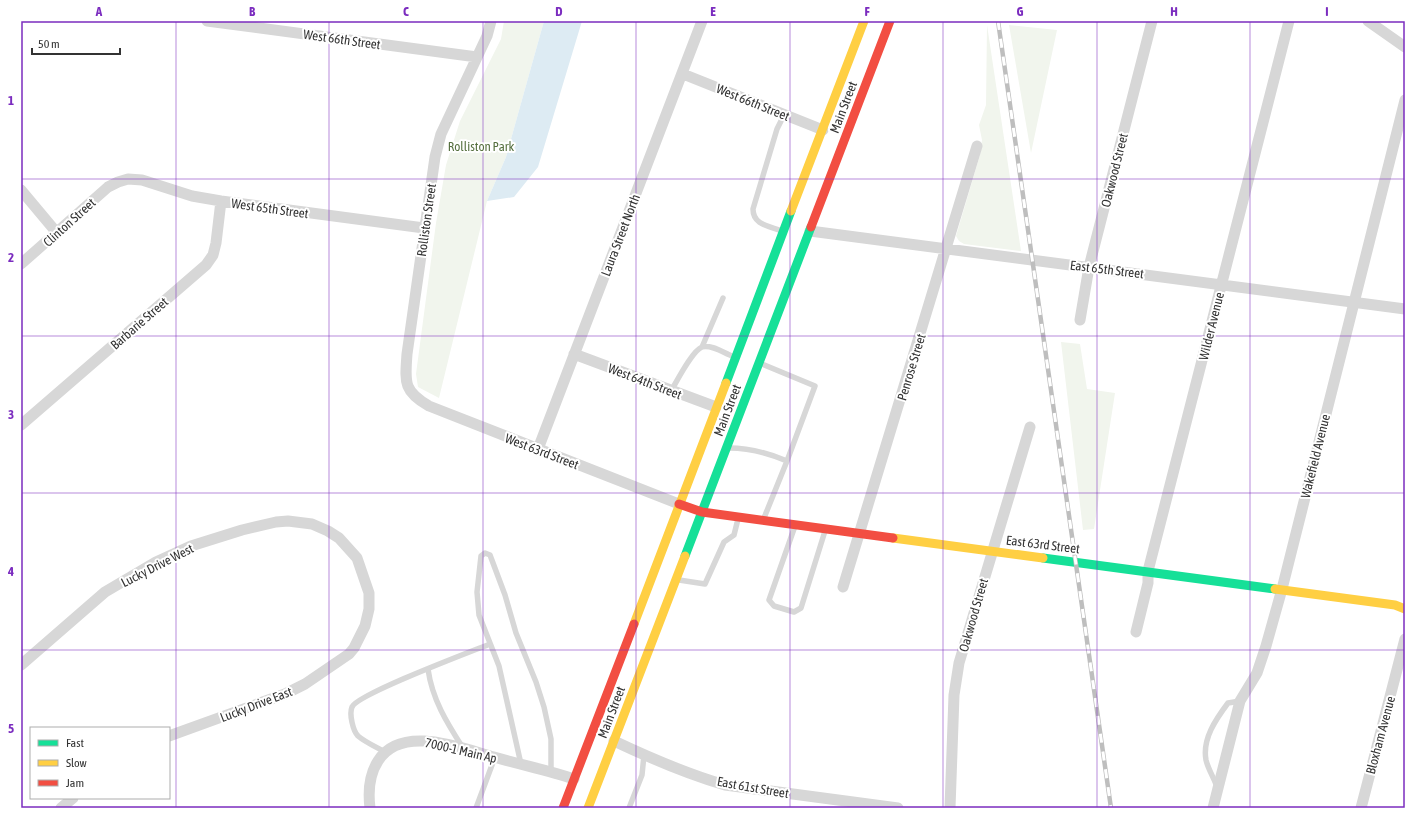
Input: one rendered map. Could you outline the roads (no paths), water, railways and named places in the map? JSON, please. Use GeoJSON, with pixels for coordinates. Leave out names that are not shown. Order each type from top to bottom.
{"type":"FeatureCollection","features":[{"type":"Feature","properties":{"kind":"main road","name":"Main Street"},"geometry":{"type":"LineString","coordinates":[[563,808],[864,21]]}},
{"type":"Feature","properties":{"kind":"main road","name":"Main Street"},"geometry":{"type":"LineString","coordinates":[[588,808],[677,580],[890,21]]}},
{"type":"Feature","properties":{"kind":"main road"},"geometry":{"type":"LineString","coordinates":[[836,119],[848,65]]}},
{"type":"Feature","properties":{"kind":"main road"},"geometry":{"type":"LineString","coordinates":[[805,214],[806,223],[810,231]]}},
{"type":"Feature","properties":{"kind":"main road","name":"East 63rd Street"},"geometry":{"type":"LineString","coordinates":[[679,504],[702,512],[1282,589],[1395,605],[1405,609]]}},
{"type":"Feature","properties":{"kind":"street","name":"West 66th Street"},"geometry":{"type":"LineString","coordinates":[[207,21],[477,57]]}},
{"type":"Feature","properties":{"kind":"street","name":"Rolliston Street"},"geometry":{"type":"LineString","coordinates":[[409,391],[406,374],[407,361],[434,157],[441,134],[487,36],[491,21]]}},
{"type":"Feature","properties":{"kind":"street","name":"Laura Street North"},"geometry":{"type":"LineString","coordinates":[[538,449],[683,74],[702,21]]}},
{"type":"Feature","properties":{"kind":"street","name":"Oakwood Street"},"geometry":{"type":"LineString","coordinates":[[1080,320],[1089,267],[1152,21]]}},
{"type":"Feature","properties":{"kind":"street","name":"Wilder Avenue"},"geometry":{"type":"LineString","coordinates":[[1136,632],[1148,583],[1148,571],[1289,21]]}},
{"type":"Feature","properties":{"kind":"street"},"geometry":{"type":"LineString","coordinates":[[1368,21],[1405,47]]}},
{"type":"Feature","properties":{"kind":"street","name":"West 66th Street"},"geometry":{"type":"LineString","coordinates":[[683,74],[823,130]]}},
{"type":"Feature","properties":{"kind":"street","name":"Wakefield Avenue"},"geometry":{"type":"LineString","coordinates":[[1213,808],[1240,701],[1257,673],[1282,589],[1405,100]]}},
{"type":"Feature","properties":{"kind":"street","name":"Penrose Street"},"geometry":{"type":"LineString","coordinates":[[843,587],[978,146]]}},
{"type":"Feature","properties":{"kind":"street","name":"West 65th Street"},"geometry":{"type":"LineString","coordinates":[[118,182],[128,179],[142,180],[192,196],[221,201],[424,228]]}},
{"type":"Feature","properties":{"kind":"street","name":"Clinton Street"},"geometry":{"type":"LineString","coordinates":[[21,264],[108,187],[118,182]]}},
{"type":"Feature","properties":{"kind":"street"},"geometry":{"type":"LineString","coordinates":[[21,190],[57,233]]}},
{"type":"Feature","properties":{"kind":"street","name":"Barbarie Street"},"geometry":{"type":"LineString","coordinates":[[21,425],[206,266],[213,255],[216,243],[221,201]]}},
{"type":"Feature","properties":{"kind":"street","name":"East 65th Street"},"geometry":{"type":"LineString","coordinates":[[810,231],[1405,309]]}},
{"type":"Feature","properties":{"kind":"street","name":"West 64th Street"},"geometry":{"type":"LineString","coordinates":[[574,354],[716,407]]}},
{"type":"Feature","properties":{"kind":"street","name":"West 63rd Street"},"geometry":{"type":"LineString","coordinates":[[409,391],[417,399],[429,406],[668,498],[679,504]]}},
{"type":"Feature","properties":{"kind":"street","name":"Oakwood Street"},"geometry":{"type":"LineString","coordinates":[[950,808],[954,695],[959,663],[1030,427]]}},
{"type":"Feature","properties":{"kind":"street","name":"Lucky Drive West"},"geometry":{"type":"LineString","coordinates":[[21,665],[105,592],[156,562],[191,546],[242,530],[276,522],[288,521],[312,524],[339,538]]}},
{"type":"Feature","properties":{"kind":"street","name":"Lucky Drive East"},"geometry":{"type":"LineString","coordinates":[[170,736],[285,694],[305,684],[349,654],[354,648],[365,626],[369,609],[370,593],[357,558],[339,538]]}},
{"type":"Feature","properties":{"kind":"street","name":"Bloxham Avenue"},"geometry":{"type":"LineString","coordinates":[[1361,808],[1405,639]]}},
{"type":"Feature","properties":{"kind":"street","name":"7000-1 Main Ap"},"geometry":{"type":"LineString","coordinates":[[370,808],[370,782],[372,770],[385,752],[396,745],[416,740],[464,749],[574,779]]}},
{"type":"Feature","properties":{"kind":"street","name":"East 61st Street"},"geometry":{"type":"LineString","coordinates":[[614,742],[644,755],[725,785],[898,808]]}},
{"type":"Feature","properties":{"kind":"street"},"geometry":{"type":"LineString","coordinates":[[61,808],[72,799]]}},
{"type":"Feature","properties":{"kind":"lane"},"geometry":{"type":"LineString","coordinates":[[784,115],[777,129],[752,209],[753,215],[757,222],[784,231]]}},
{"type":"Feature","properties":{"kind":"lane"},"geometry":{"type":"LineString","coordinates":[[671,391],[695,352],[702,347],[723,298]]}},
{"type":"Feature","properties":{"kind":"lane"},"geometry":{"type":"LineString","coordinates":[[702,347],[709,347],[735,358]]}},
{"type":"Feature","properties":{"kind":"lane"},"geometry":{"type":"LineString","coordinates":[[760,363],[815,386],[763,520]]}},
{"type":"Feature","properties":{"kind":"lane"},"geometry":{"type":"LineString","coordinates":[[727,448],[744,448],[769,454],[787,461]]}},
{"type":"Feature","properties":{"kind":"lane"},"geometry":{"type":"LineString","coordinates":[[677,580],[705,584],[724,542],[734,535],[738,517]]}},
{"type":"Feature","properties":{"kind":"lane"},"geometry":{"type":"LineString","coordinates":[[795,525],[769,600],[774,606],[794,612],[801,608],[826,529]]}},
{"type":"Feature","properties":{"kind":"lane"},"geometry":{"type":"LineString","coordinates":[[521,764],[499,666],[479,615],[477,592],[481,556],[485,553],[490,555],[505,595],[516,633],[536,682],[544,707],[551,739],[551,772]]}},
{"type":"Feature","properties":{"kind":"lane"},"geometry":{"type":"LineString","coordinates":[[385,752],[357,736],[350,717],[352,706],[361,699],[384,688],[490,644]]}},
{"type":"Feature","properties":{"kind":"lane"},"geometry":{"type":"LineString","coordinates":[[428,669],[430,683],[437,704],[464,749]]}},
{"type":"Feature","properties":{"kind":"lane"},"geometry":{"type":"LineString","coordinates":[[1218,788],[1206,760],[1207,742],[1214,722],[1228,703],[1240,701]]}},
{"type":"Feature","properties":{"kind":"lane"},"geometry":{"type":"LineString","coordinates":[[629,808],[642,775],[644,755]]}},
{"type":"Feature","properties":{"kind":"lane"},"geometry":{"type":"LineString","coordinates":[[476,808],[495,757]]}},
{"type":"Feature","properties":{"kind":"railway"},"geometry":{"type":"LineString","coordinates":[[998,21],[1111,808]]}},
{"type":"Feature","properties":{"kind":"park label","name":"Rolliston Park"},"geometry":{"type":"Point","coordinates":[481,146]}}]}
